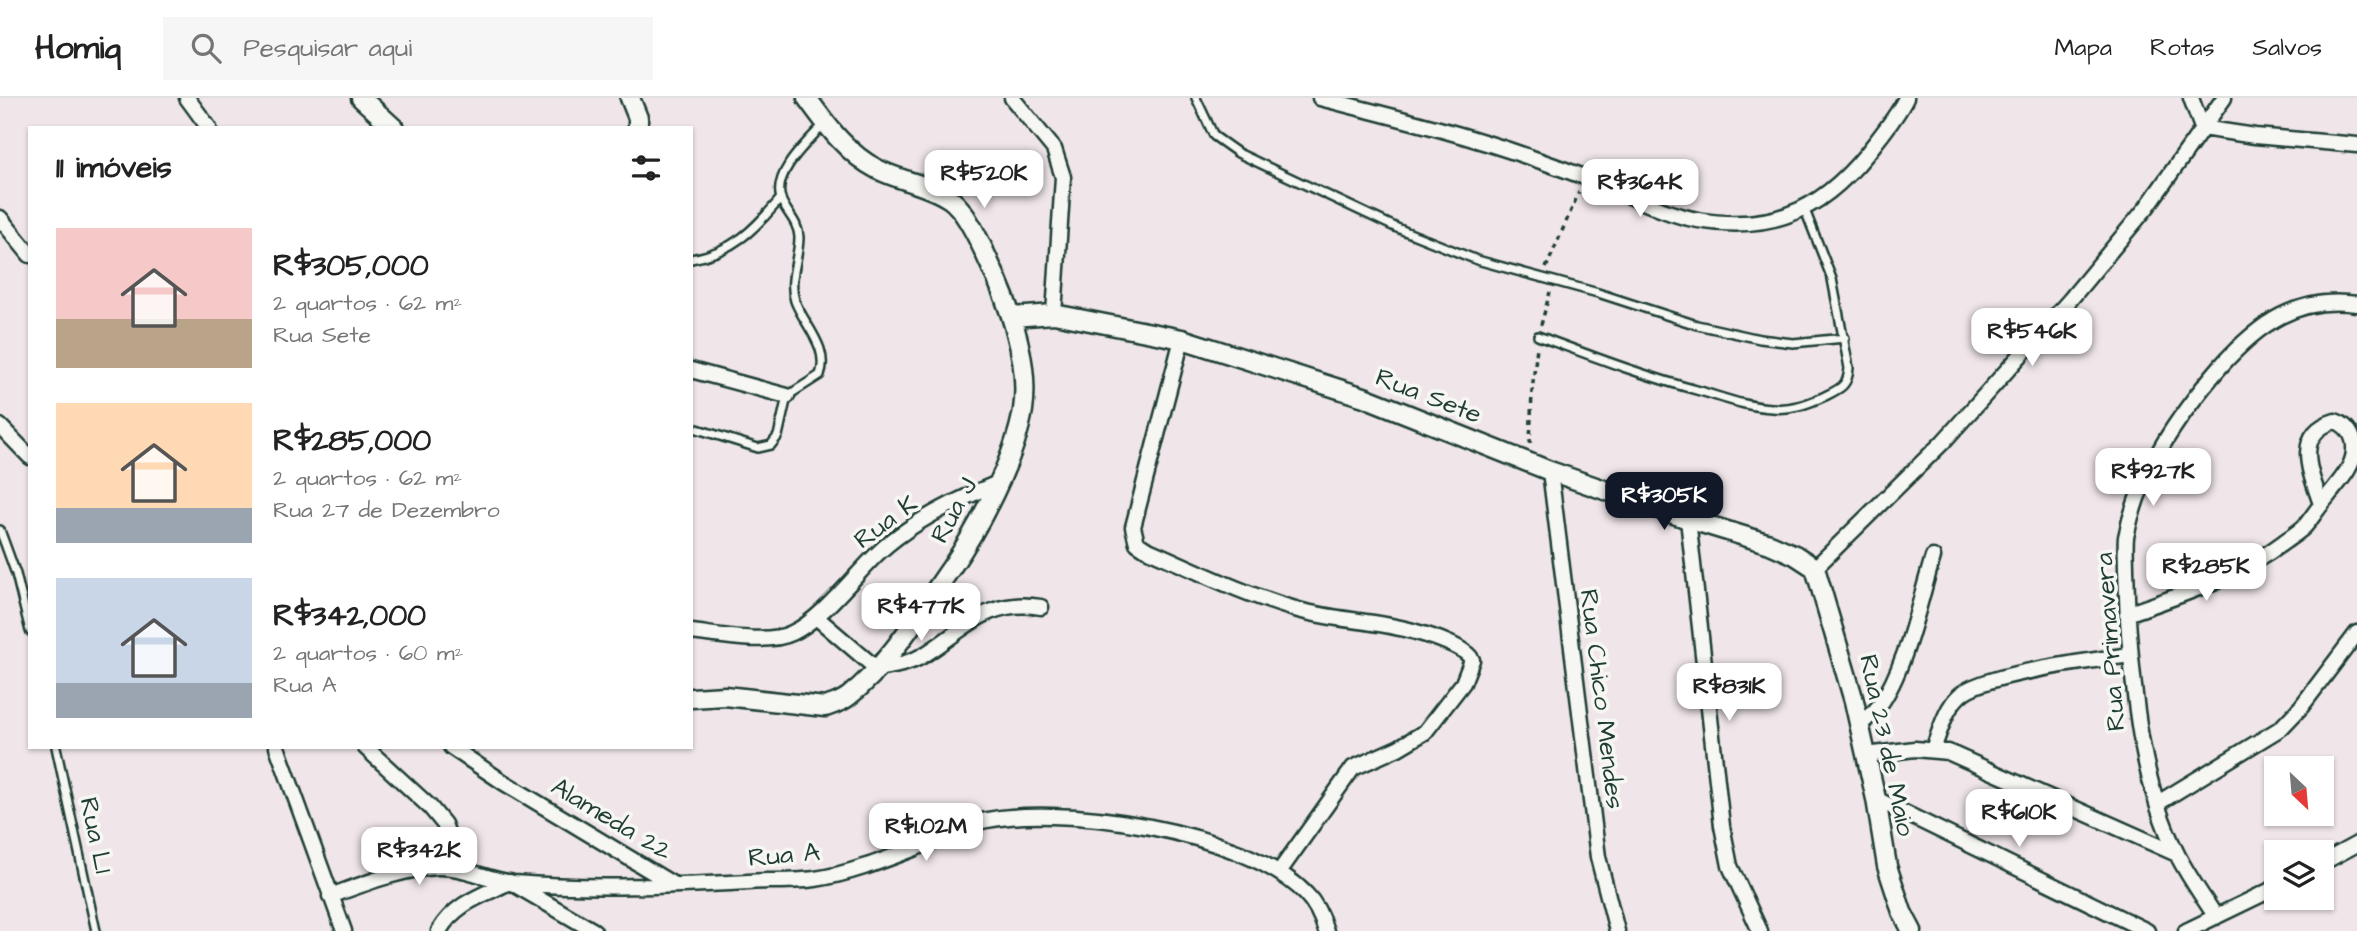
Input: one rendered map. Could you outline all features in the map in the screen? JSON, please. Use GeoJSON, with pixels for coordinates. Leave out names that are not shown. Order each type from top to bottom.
{"type":"FeatureCollection","features":[{"type":"Feature","properties":{"kind":"street"},"geometry":{"type":"LineString","coordinates":[[187,98],[208,126]]}},
{"type":"Feature","properties":{"kind":"street"},"geometry":{"type":"LineString","coordinates":[[361,98],[392,126]]}},
{"type":"Feature","properties":{"kind":"street"},"geometry":{"type":"LineString","coordinates":[[630,98],[638,118],[638,126]]}},
{"type":"Feature","properties":{"kind":"street","name":"Rua J"},"geometry":{"type":"LineString","coordinates":[[693,698],[726,696],[825,707],[850,696],[877,669],[969,541],[998,483],[1018,433],[1023,407],[1023,372],[1012,317],[983,248],[967,220],[952,200],[906,179],[878,170],[858,158],[807,98]]}},
{"type":"Feature","properties":{"kind":"street"},"geometry":{"type":"LineString","coordinates":[[1012,98],[1054,149],[1063,177],[1054,314]]}},
{"type":"Feature","properties":{"kind":"street"},"geometry":{"type":"LineString","coordinates":[[1320,98],[1416,122],[1517,153],[1586,177],[1664,211],[1698,220],[1735,222],[1770,219],[1805,209],[1825,197],[1856,169],[1906,98]]}},
{"type":"Feature","properties":{"kind":"street"},"geometry":{"type":"LineString","coordinates":[[2191,98],[2202,128]]}},
{"type":"Feature","properties":{"kind":"street"},"geometry":{"type":"LineString","coordinates":[[1815,568],[1943,442],[2069,301],[2147,207],[2224,98]]}},
{"type":"Feature","properties":{"kind":"street"},"geometry":{"type":"LineString","coordinates":[[2202,128],[2255,136],[2357,145]]}},
{"type":"Feature","properties":{"kind":"street"},"geometry":{"type":"LineString","coordinates":[[0,218],[28,253]]}},
{"type":"Feature","properties":{"kind":"street","name":"Rua Primavera"},"geometry":{"type":"LineString","coordinates":[[2216,917],[2177,854],[2140,743],[2127,614],[2126,539],[2142,485],[2164,441],[2200,390],[2238,347],[2270,321],[2307,304],[2339,301],[2357,304]]}},
{"type":"Feature","properties":{"kind":"street","name":"Rua Sete"},"geometry":{"type":"LineString","coordinates":[[1012,317],[1054,314],[1182,339],[1364,397],[1550,471],[1770,544],[1796,555],[1815,568]]}},
{"type":"Feature","properties":{"kind":"street"},"geometry":{"type":"LineString","coordinates":[[1182,339],[1133,527],[1137,543],[1242,591],[1297,610],[1400,627],[1432,636],[1466,653],[1472,660],[1463,683],[1425,732],[1398,748],[1353,768],[1279,872]]}},
{"type":"Feature","properties":{"kind":"street"},"geometry":{"type":"LineString","coordinates":[[693,371],[787,396]]}},
{"type":"Feature","properties":{"kind":"street"},"geometry":{"type":"LineString","coordinates":[[2127,614],[2192,590],[2268,554],[2304,527],[2345,473],[2354,453],[2352,437],[2347,427],[2334,421],[2315,430],[2310,438],[2309,462],[2321,504]]}},
{"type":"Feature","properties":{"kind":"street"},"geometry":{"type":"LineString","coordinates":[[0,426],[28,455]]}},
{"type":"Feature","properties":{"kind":"street","name":"Rua Chico Mendes"},"geometry":{"type":"LineString","coordinates":[[1550,471],[1598,856],[1618,931]]}},
{"type":"Feature","properties":{"kind":"street","name":"Rua K"},"geometry":{"type":"LineString","coordinates":[[693,632],[780,637],[791,634],[816,617],[881,550],[944,508],[998,483]]}},
{"type":"Feature","properties":{"kind":"street"},"geometry":{"type":"LineString","coordinates":[[1688,519],[1722,826],[1730,866],[1760,931]]}},
{"type":"Feature","properties":{"kind":"street"},"geometry":{"type":"LineString","coordinates":[[1860,725],[1878,707],[1891,686],[1907,645],[1933,557]]}},
{"type":"Feature","properties":{"kind":"street","name":"Rua 23 de Maio"},"geometry":{"type":"LineString","coordinates":[[1815,568],[1860,725],[1888,866],[1902,912],[1912,931]]}},
{"type":"Feature","properties":{"kind":"street"},"geometry":{"type":"LineString","coordinates":[[816,617],[877,669],[912,661],[998,607],[1020,603],[1041,607]]}},
{"type":"Feature","properties":{"kind":"street"},"geometry":{"type":"LineString","coordinates":[[2158,803],[2281,728],[2301,707],[2357,633]]}},
{"type":"Feature","properties":{"kind":"street"},"geometry":{"type":"LineString","coordinates":[[1933,749],[1953,704],[1959,695],[1974,686],[2038,670],[2130,654]]}},
{"type":"Feature","properties":{"kind":"street"},"geometry":{"type":"LineString","coordinates":[[278,749],[344,931]]}},
{"type":"Feature","properties":{"kind":"street"},"geometry":{"type":"LineString","coordinates":[[367,749],[430,807],[443,824],[461,868]]}},
{"type":"Feature","properties":{"kind":"street","name":"Alameda 22"},"geometry":{"type":"LineString","coordinates":[[454,749],[503,782],[676,886]]}},
{"type":"Feature","properties":{"kind":"street"},"geometry":{"type":"LineString","coordinates":[[1866,755],[1915,749],[1948,752],[2177,854]]}},
{"type":"Feature","properties":{"kind":"street"},"geometry":{"type":"LineString","coordinates":[[1876,799],[2147,931]]}},
{"type":"Feature","properties":{"kind":"street","name":"Rua A"},"geometry":{"type":"LineString","coordinates":[[330,896],[412,870],[437,867],[461,868],[510,883],[676,886],[816,878],[922,846],[973,823],[1055,816],[1146,826],[1227,848],[1256,860],[1279,872],[1307,894],[1326,931]]}},
{"type":"Feature","properties":{"kind":"street"},"geometry":{"type":"LineString","coordinates":[[2334,856],[2357,844]]}},
{"type":"Feature","properties":{"kind":"street"},"geometry":{"type":"LineString","coordinates":[[439,931],[446,919],[465,902],[510,883],[594,931]]}},
{"type":"Feature","properties":{"kind":"street"},"geometry":{"type":"LineString","coordinates":[[2186,931],[2264,893]]}},
{"type":"Feature","properties":{"kind":"lane"},"geometry":{"type":"LineString","coordinates":[[1196,98],[1214,136],[1238,153],[1396,228],[1477,260],[1554,280],[1697,325],[1760,339],[1793,344],[1845,338]]}},
{"type":"Feature","properties":{"kind":"lane"},"geometry":{"type":"LineString","coordinates":[[693,428],[758,448],[771,445],[778,436],[787,396],[820,375],[823,358],[791,285],[799,248],[799,234],[796,223],[781,198],[780,181],[785,170],[825,122]]}},
{"type":"Feature","properties":{"kind":"lane"},"geometry":{"type":"LineString","coordinates":[[693,258],[720,252],[740,240],[757,227],[781,198]]}},
{"type":"Feature","properties":{"kind":"lane"},"geometry":{"type":"LineString","coordinates":[[1538,336],[1637,373],[1743,405],[1773,409],[1793,408],[1813,402],[1845,385],[1849,378],[1849,368],[1832,279],[1805,209]]}},
{"type":"Feature","properties":{"kind":"lane"},"geometry":{"type":"LineString","coordinates":[[0,530],[16,574],[28,623]]}},
{"type":"Feature","properties":{"kind":"lane","name":"Rua L1"},"geometry":{"type":"LineString","coordinates":[[56,749],[96,931]]}},
{"type":"Feature","properties":{"kind":"path"},"geometry":{"type":"LineString","coordinates":[[1542,277],[1586,177]]}},
{"type":"Feature","properties":{"kind":"path"},"geometry":{"type":"LineString","coordinates":[[1530,463],[1532,391],[1538,336],[1554,280]]}}]}
